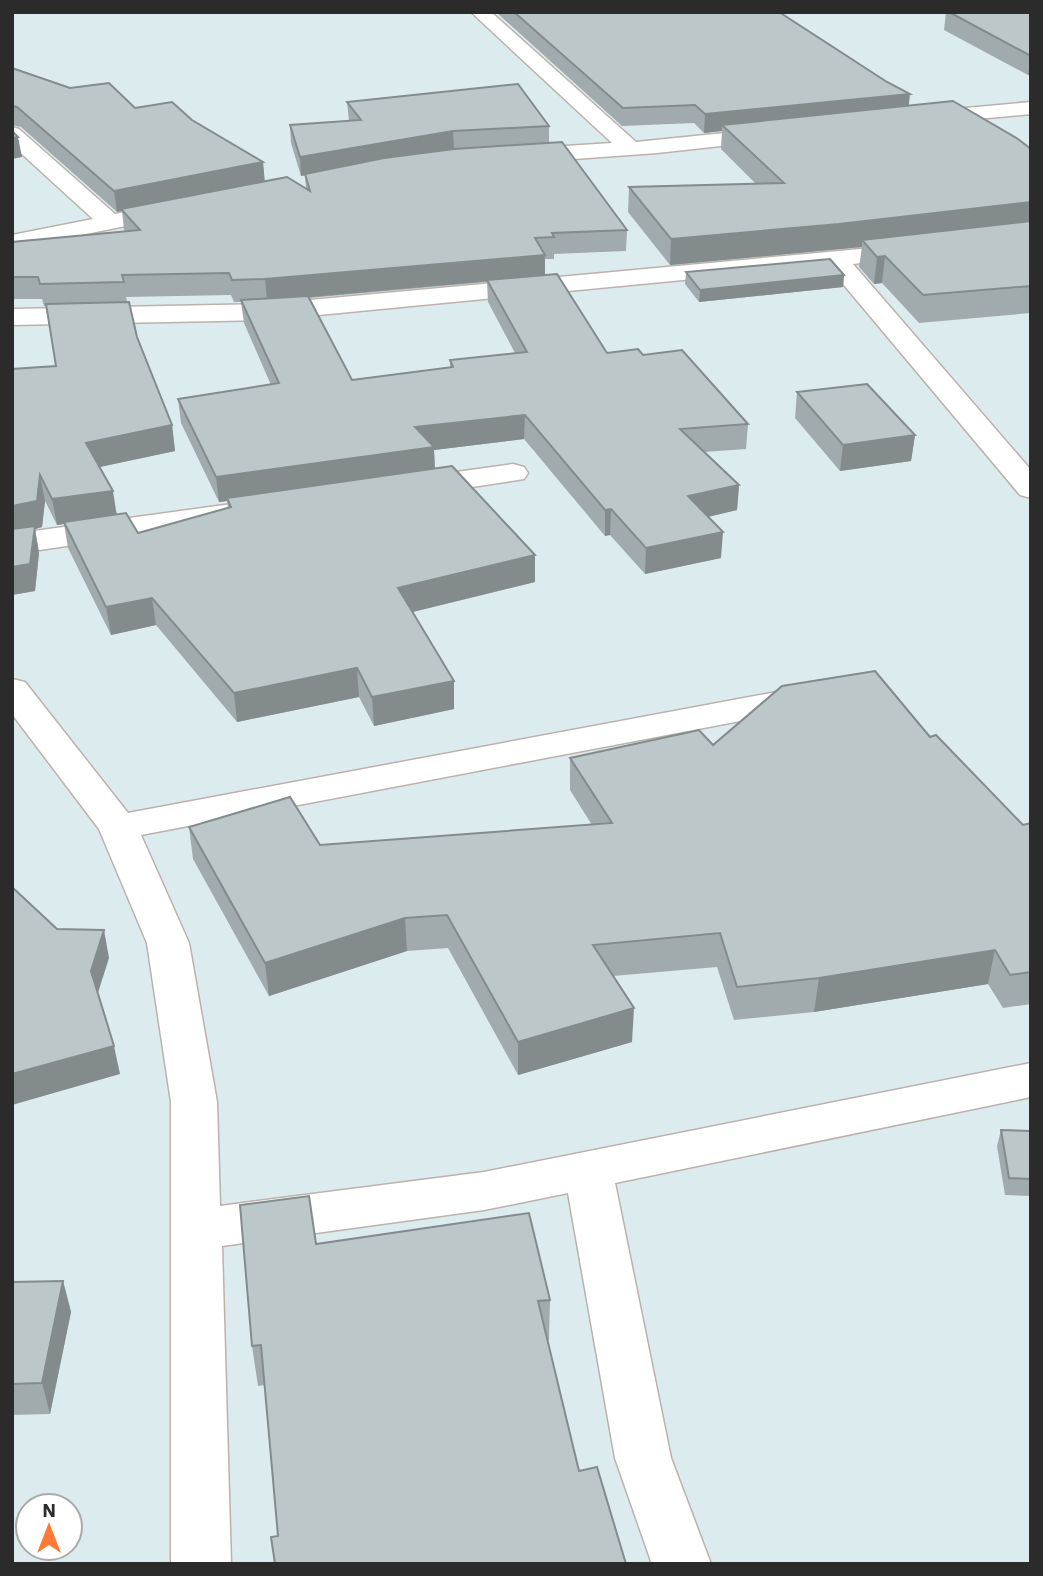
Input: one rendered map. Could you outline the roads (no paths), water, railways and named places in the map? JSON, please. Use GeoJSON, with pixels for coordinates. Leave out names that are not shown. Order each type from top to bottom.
{"type":"FeatureCollection","features":[{"type":"Feature","properties":{"kind":"street"},"geometry":{"type":"LineString","coordinates":[[480,12],[631,149]]}},
{"type":"Feature","properties":{"kind":"street"},"geometry":{"type":"LineString","coordinates":[[916,105],[939,117]]}},
{"type":"Feature","properties":{"kind":"street"},"geometry":{"type":"LineString","coordinates":[[899,121],[1031,108]]}},
{"type":"Feature","properties":{"kind":"street"},"geometry":{"type":"LineString","coordinates":[[491,157],[631,149],[792,132]]}},
{"type":"Feature","properties":{"kind":"street"},"geometry":{"type":"LineString","coordinates":[[12,133],[110,222]]}},
{"type":"Feature","properties":{"kind":"street"},"geometry":{"type":"LineString","coordinates":[[12,242],[192,206]]}},
{"type":"Feature","properties":{"kind":"street"},"geometry":{"type":"LineString","coordinates":[[12,317],[267,312],[836,260],[933,248]]}},
{"type":"Feature","properties":{"kind":"street"},"geometry":{"type":"LineString","coordinates":[[836,260],[1031,489]]}},
{"type":"Feature","properties":{"kind":"street"},"geometry":{"type":"LineString","coordinates":[[391,491],[513,473]]}},
{"type":"Feature","properties":{"kind":"street"},"geometry":{"type":"LineString","coordinates":[[12,544],[269,508]]}},
{"type":"Feature","properties":{"kind":"street"},"geometry":{"type":"LineString","coordinates":[[12,690],[65,755],[118,827],[168,943],[194,1102],[201,1564]]}},
{"type":"Feature","properties":{"kind":"street"},"geometry":{"type":"LineString","coordinates":[[118,827],[787,701]]}},
{"type":"Feature","properties":{"kind":"street"},"geometry":{"type":"LineString","coordinates":[[196,1229],[484,1191],[1031,1080]]}},
{"type":"Feature","properties":{"kind":"street"},"geometry":{"type":"LineString","coordinates":[[588,1168],[643,1458],[681,1564]]}}]}
